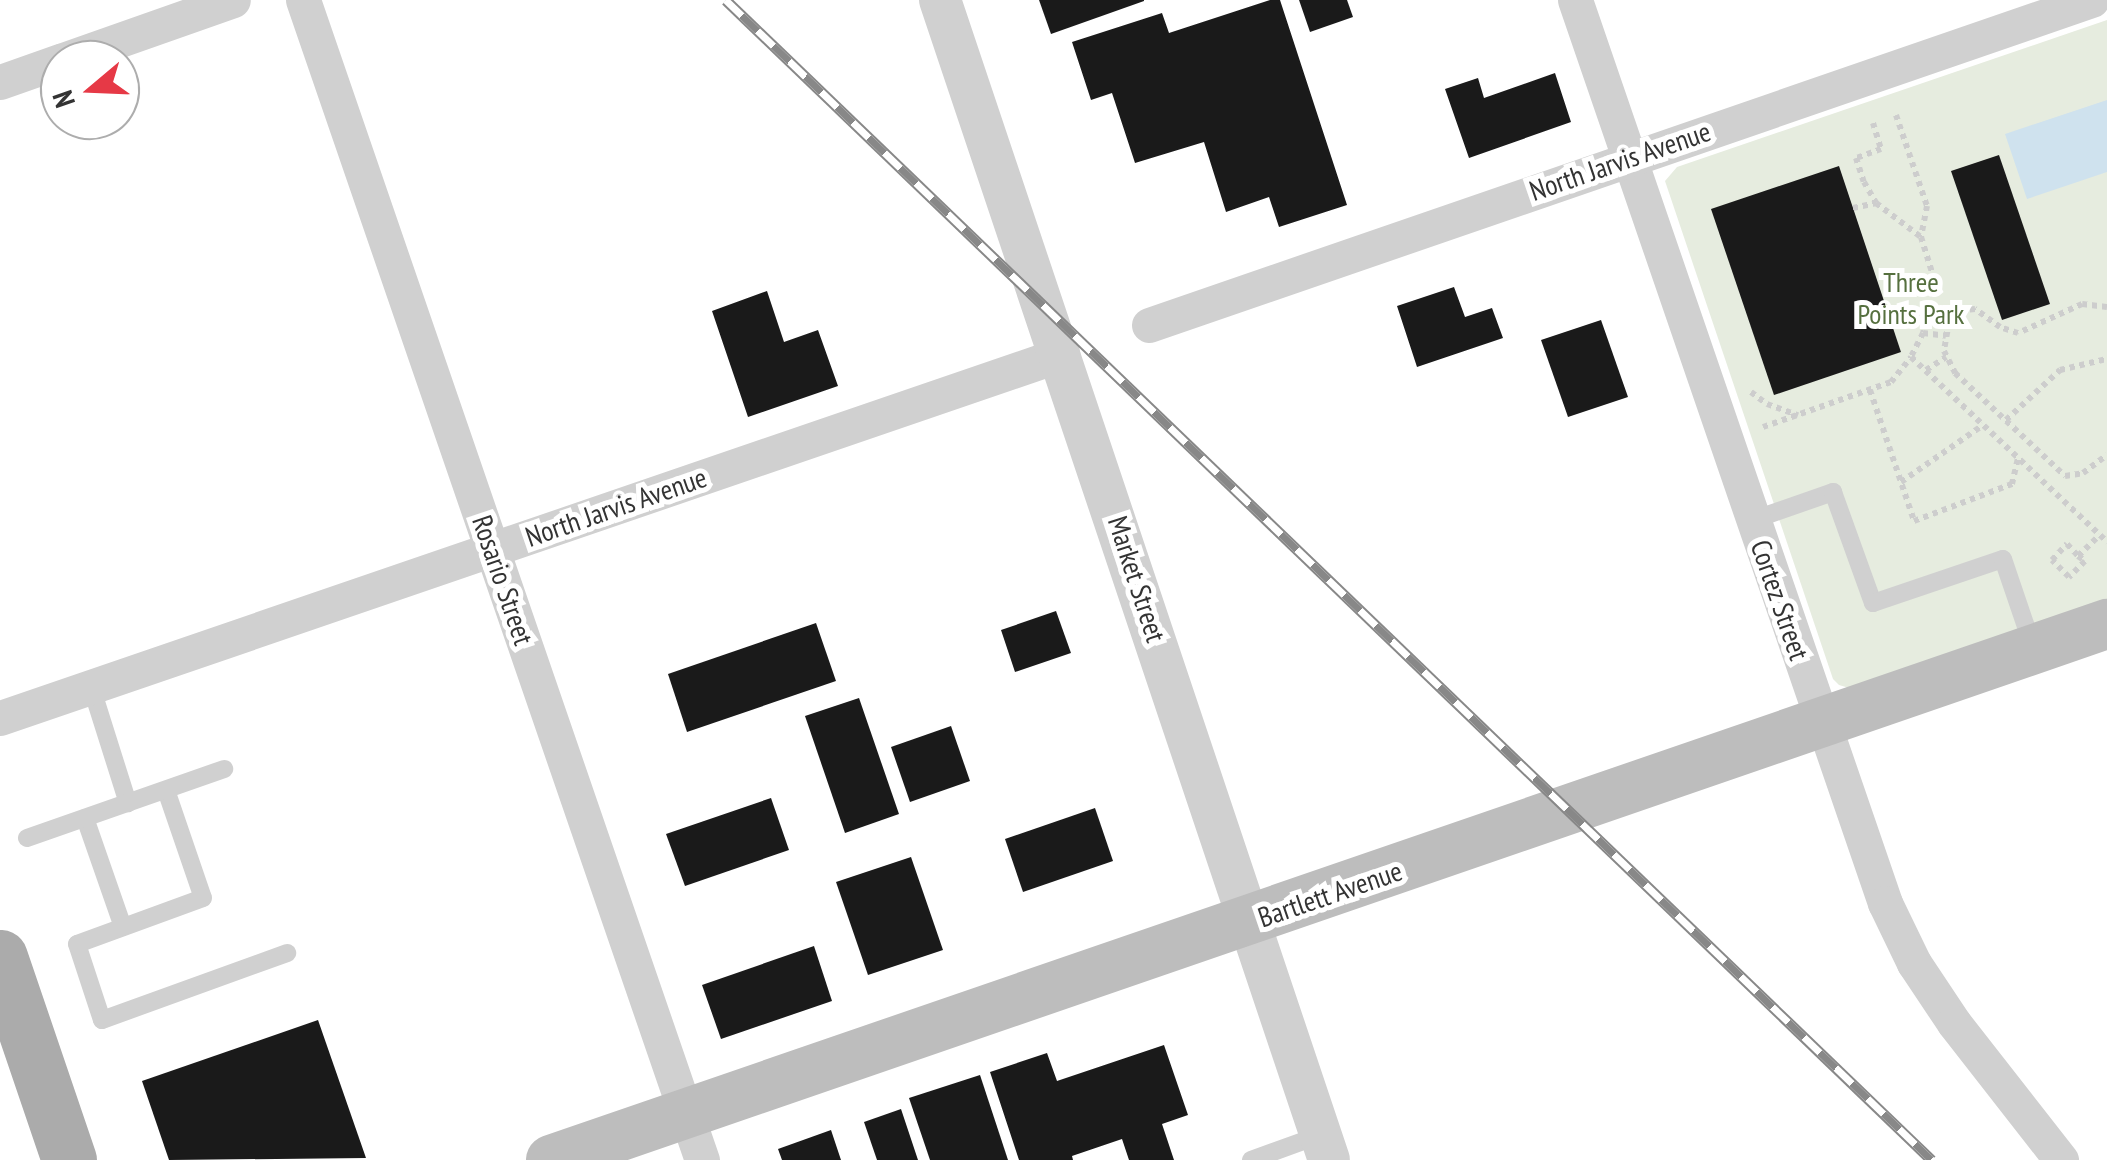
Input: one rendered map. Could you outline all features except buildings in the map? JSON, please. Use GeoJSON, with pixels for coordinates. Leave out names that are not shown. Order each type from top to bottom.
{"type":"FeatureCollection","features":[{"type":"Feature","properties":{"kind":"main road","name":"Bartlett Avenue"},"geometry":{"type":"LineString","coordinates":[[551,1160],[2107,624]]}},
{"type":"Feature","properties":{"kind":"main road"},"geometry":{"type":"LineString","coordinates":[[0,957],[69,1160]]}},
{"type":"Feature","properties":{"kind":"street"},"geometry":{"type":"LineString","coordinates":[[118,40],[233,0]]}},
{"type":"Feature","properties":{"kind":"street","name":"Rosario Street"},"geometry":{"type":"LineString","coordinates":[[303,0],[702,1160]]}},
{"type":"Feature","properties":{"kind":"street","name":"Market Street"},"geometry":{"type":"LineString","coordinates":[[940,0],[1062,354],[1325,1147]]}},
{"type":"Feature","properties":{"kind":"street","name":"Cortez Street"},"geometry":{"type":"LineString","coordinates":[[1575,0],[1885,904],[1914,963],[2061,1160]]}},
{"type":"Feature","properties":{"kind":"street","name":"North Jarvis Avenue"},"geometry":{"type":"LineString","coordinates":[[1149,325],[2092,0]]}},
{"type":"Feature","properties":{"kind":"street"},"geometry":{"type":"LineString","coordinates":[[0,82],[40,68]]}},
{"type":"Feature","properties":{"kind":"street","name":"North Jarvis Avenue"},"geometry":{"type":"LineString","coordinates":[[0,718],[1062,354]]}},
{"type":"Feature","properties":{"kind":"lane"},"geometry":{"type":"LineString","coordinates":[[1752,520],[1834,492],[1873,604],[2003,559],[2034,650]]}},
{"type":"Feature","properties":{"kind":"lane"},"geometry":{"type":"LineString","coordinates":[[91,686],[128,803]]}},
{"type":"Feature","properties":{"kind":"lane"},"geometry":{"type":"LineString","coordinates":[[27,838],[224,769]]}},
{"type":"Feature","properties":{"kind":"lane"},"geometry":{"type":"LineString","coordinates":[[166,790],[202,898],[76,944],[102,1020],[287,953]]}},
{"type":"Feature","properties":{"kind":"lane"},"geometry":{"type":"LineString","coordinates":[[85,818],[123,927]]}},
{"type":"Feature","properties":{"kind":"lane"},"geometry":{"type":"LineString","coordinates":[[1250,1160],[1325,1147]]}},
{"type":"Feature","properties":{"kind":"path"},"geometry":{"type":"LineString","coordinates":[[1763,427],[1892,382],[1912,358],[1923,333],[1934,282],[1921,237],[1927,206],[1896,115]]}},
{"type":"Feature","properties":{"kind":"path"},"geometry":{"type":"LineString","coordinates":[[1873,123],[1881,149],[1856,158],[1876,203],[1921,237]]}},
{"type":"Feature","properties":{"kind":"path"},"geometry":{"type":"LineString","coordinates":[[1853,208],[1876,203]]}},
{"type":"Feature","properties":{"kind":"path"},"geometry":{"type":"LineString","coordinates":[[2107,307],[2082,304],[2018,333],[2000,327],[1976,309],[1965,310],[1954,315],[1946,336],[1946,357],[1956,373],[2065,476],[2083,473],[2107,454]]}},
{"type":"Feature","properties":{"kind":"path"},"geometry":{"type":"LineString","coordinates":[[1923,333],[1946,336]]}},
{"type":"Feature","properties":{"kind":"path"},"geometry":{"type":"LineString","coordinates":[[1925,370],[1946,357]]}},
{"type":"Feature","properties":{"kind":"path"},"geometry":{"type":"LineString","coordinates":[[1912,358],[2107,542]]}},
{"type":"Feature","properties":{"kind":"path"},"geometry":{"type":"LineString","coordinates":[[2006,420],[2060,370],[2107,359]]}},
{"type":"Feature","properties":{"kind":"path"},"geometry":{"type":"LineString","coordinates":[[1870,390],[1914,521],[2012,484],[2018,458]]}},
{"type":"Feature","properties":{"kind":"path"},"geometry":{"type":"LineString","coordinates":[[1750,392],[1767,404],[1798,415]]}},
{"type":"Feature","properties":{"kind":"path"},"geometry":{"type":"LineString","coordinates":[[1901,482],[1983,425]]}},
{"type":"Feature","properties":{"kind":"path"},"geometry":{"type":"LineString","coordinates":[[2078,556],[2100,535]]}},
{"type":"Feature","properties":{"kind":"path"},"geometry":{"type":"LineString","coordinates":[[2067,544],[2078,556],[2084,562],[2069,577],[2052,560],[2067,544]]}},
{"type":"Feature","properties":{"kind":"green space","name":"Three Points Park"},"geometry":{"type":"Polygon","coordinates":[[[2107,20],[2107,601],[1849,688],[1839,685],[1833,679],[1665,181],[1677,167],[2107,20]]]}},
{"type":"Feature","properties":{"kind":"water"},"geometry":{"type":"Polygon","coordinates":[[[2107,100],[2107,172],[2027,199],[2005,134],[2107,100]]]}},
{"type":"Feature","properties":{"kind":"railway"},"geometry":{"type":"LineString","coordinates":[[726,0],[1932,1160]]}}]}
